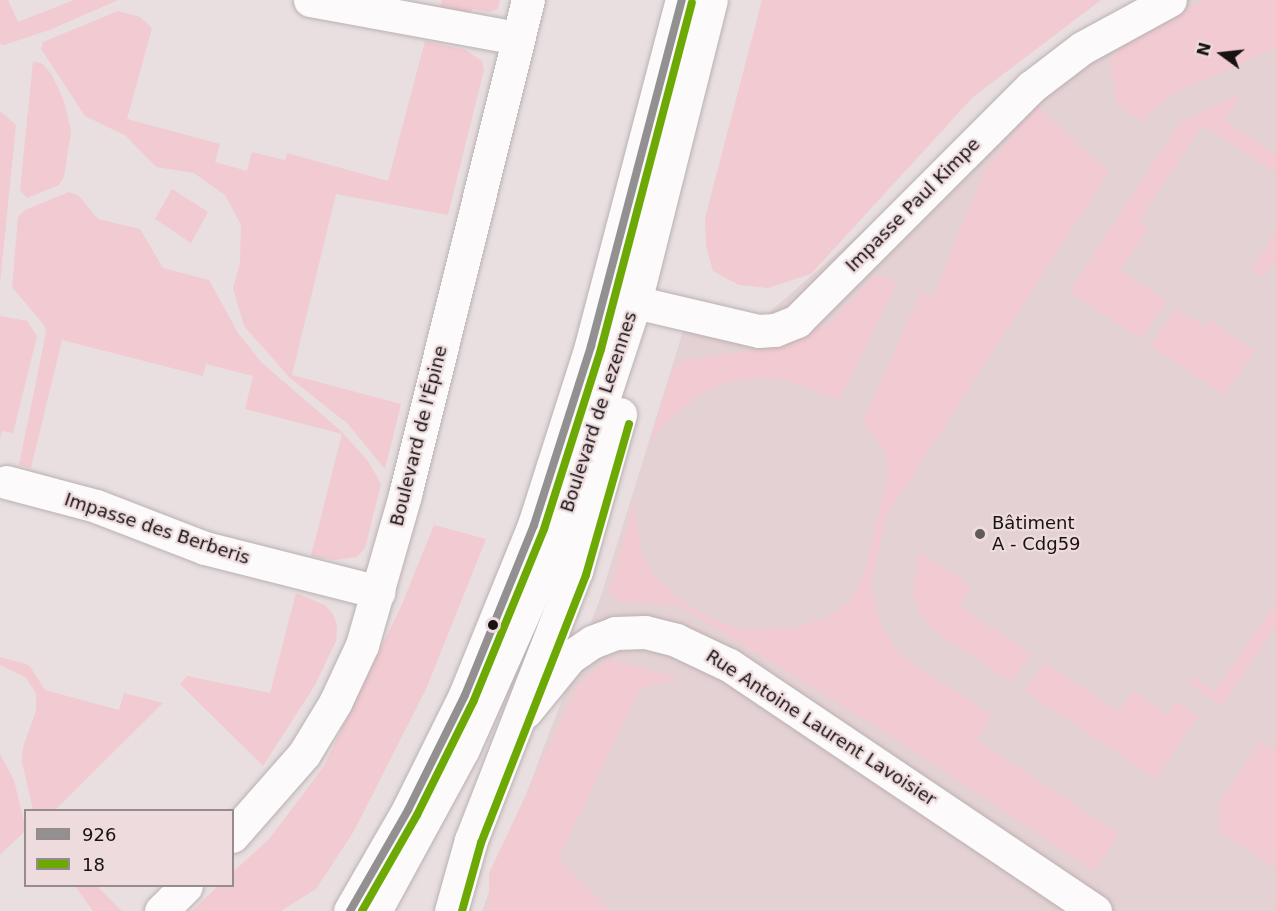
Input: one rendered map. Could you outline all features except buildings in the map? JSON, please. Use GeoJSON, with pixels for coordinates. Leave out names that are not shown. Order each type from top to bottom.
{"type":"FeatureCollection","features":[{"type":"Feature","properties":{"kind":"street"},"geometry":{"type":"LineString","coordinates":[[310,0],[518,38]]}},
{"type":"Feature","properties":{"kind":"street","name":"Boulevard de l'Épine"},"geometry":{"type":"LineString","coordinates":[[234,834],[289,775],[321,729],[350,672],[379,592],[528,0]]}},
{"type":"Feature","properties":{"kind":"street"},"geometry":{"type":"LineString","coordinates":[[350,911],[408,810],[460,704],[534,525],[591,346],[682,0]]}},
{"type":"Feature","properties":{"kind":"street","name":"Boulevard de Lezennes"},"geometry":{"type":"LineString","coordinates":[[375,911],[463,749],[559,533],[634,302],[711,0]]}},
{"type":"Feature","properties":{"kind":"street","name":"Impasse Paul Kimpe"},"geometry":{"type":"LineString","coordinates":[[634,302],[759,331],[775,330],[797,321],[1031,87],[1082,48],[1170,0]]}},
{"type":"Feature","properties":{"kind":"street","name":"Boulevard de Lezennes"},"geometry":{"type":"LineString","coordinates":[[451,911],[471,840],[593,518],[624,398],[634,302]]}},
{"type":"Feature","properties":{"kind":"street","name":"Impasse des Berberis"},"geometry":{"type":"LineString","coordinates":[[6,482],[96,506],[206,548],[379,592]]}},
{"type":"Feature","properties":{"kind":"street","name":"Rue Antoine Laurent Lavoisier"},"geometry":{"type":"LineString","coordinates":[[518,721],[570,657],[592,642],[615,633],[635,633],[676,639],[738,671],[1095,911]]}},
{"type":"Feature","properties":{"kind":"street"},"geometry":{"type":"LineString","coordinates":[[161,911],[184,887]]}},
{"type":"Feature","properties":{"kind":"shaded area"},"geometry":{"type":"Polygon","coordinates":[[[0,0],[8,0],[18,22],[74,0],[118,0],[52,29],[4,45],[0,44],[0,0]]]}},
{"type":"Feature","properties":{"kind":"shaded area"},"geometry":{"type":"Polygon","coordinates":[[[442,0],[500,0],[498,9],[489,12],[472,9],[470,17],[439,11],[442,0]]]}},
{"type":"Feature","properties":{"kind":"shaded area"},"geometry":{"type":"Polygon","coordinates":[[[762,0],[1101,0],[973,97],[811,274],[768,288],[739,285],[713,271],[706,246],[705,218],[762,0]]]}},
{"type":"Feature","properties":{"kind":"shaded area"},"geometry":{"type":"Polygon","coordinates":[[[1158,0],[1276,0],[1276,911],[482,911],[601,596],[693,299],[764,317],[952,153],[1158,0]]]}},
{"type":"Feature","properties":{"kind":"shaded area"},"geometry":{"type":"Polygon","coordinates":[[[1203,0],[1276,0],[1276,48],[1170,95],[1141,122],[1117,105],[1110,61],[1127,42],[1203,0]]]}},
{"type":"Feature","properties":{"kind":"shaded area"},"geometry":{"type":"Polygon","coordinates":[[[118,11],[140,17],[152,28],[127,119],[220,144],[215,162],[247,171],[252,152],[285,160],[287,153],[388,181],[425,41],[466,50],[482,61],[484,70],[448,215],[336,194],[292,375],[401,404],[385,469],[348,424],[290,378],[244,326],[233,288],[240,263],[241,225],[225,195],[194,173],[156,167],[126,136],[85,116],[41,49],[43,42],[118,11]]]}},
{"type":"Feature","properties":{"kind":"shaded area"},"geometry":{"type":"Polygon","coordinates":[[[33,61],[43,64],[52,75],[64,101],[71,131],[64,177],[59,185],[27,198],[20,190],[33,61]]]}},
{"type":"Feature","properties":{"kind":"shaded area"},"geometry":{"type":"Polygon","coordinates":[[[1242,93],[1224,119],[1276,155],[1276,173],[1203,125],[1139,221],[1148,229],[1120,270],[1166,301],[1141,339],[1069,292],[1180,122],[1242,93]]]}},
{"type":"Feature","properties":{"kind":"shaded area"},"geometry":{"type":"Polygon","coordinates":[[[1037,106],[1109,172],[886,516],[871,583],[879,621],[897,650],[908,661],[992,715],[977,740],[1119,834],[1094,871],[882,730],[680,606],[620,601],[609,593],[634,502],[641,553],[655,577],[682,601],[715,621],[740,629],[794,628],[828,617],[851,599],[865,573],[888,474],[886,452],[863,421],[921,292],[933,296],[986,168],[1037,106]]]}},
{"type":"Feature","properties":{"kind":"shaded area"},"geometry":{"type":"Polygon","coordinates":[[[0,111],[16,125],[0,283],[0,111]]]}},
{"type":"Feature","properties":{"kind":"shaded area"},"geometry":{"type":"Polygon","coordinates":[[[172,189],[208,212],[191,243],[155,219],[172,189]]]}},
{"type":"Feature","properties":{"kind":"shaded area"},"geometry":{"type":"Polygon","coordinates":[[[69,192],[79,196],[98,219],[140,229],[163,268],[209,280],[238,333],[262,363],[341,431],[368,461],[381,484],[365,548],[357,557],[335,560],[311,556],[342,434],[245,409],[253,376],[206,364],[203,376],[62,340],[31,468],[19,465],[46,333],[44,325],[12,287],[18,217],[25,210],[69,192]]]}},
{"type":"Feature","properties":{"kind":"shaded area"},"geometry":{"type":"Polygon","coordinates":[[[1276,232],[1276,259],[1264,277],[1251,269],[1276,232]]]}},
{"type":"Feature","properties":{"kind":"shaded area"},"geometry":{"type":"Polygon","coordinates":[[[876,274],[897,282],[839,400],[786,380],[758,378],[727,383],[701,394],[672,417],[651,441],[671,372],[684,360],[784,346],[831,322],[876,274]]]}},
{"type":"Feature","properties":{"kind":"shaded area"},"geometry":{"type":"Polygon","coordinates":[[[1176,308],[1205,327],[1209,320],[1255,351],[1224,395],[1150,345],[1176,308]]]}},
{"type":"Feature","properties":{"kind":"shaded area"},"geometry":{"type":"Polygon","coordinates":[[[0,316],[27,321],[37,336],[13,433],[2,431],[0,439],[0,316]]]}},
{"type":"Feature","properties":{"kind":"shaded area"},"geometry":{"type":"Polygon","coordinates":[[[434,525],[486,539],[426,689],[354,831],[316,889],[281,911],[192,911],[217,887],[234,887],[234,871],[270,838],[324,766],[402,604],[434,525]]]}},
{"type":"Feature","properties":{"kind":"shaded area"},"geometry":{"type":"Polygon","coordinates":[[[920,552],[972,587],[959,606],[1031,654],[1012,682],[935,632],[919,613],[913,590],[920,552]]]}},
{"type":"Feature","properties":{"kind":"shaded area"},"geometry":{"type":"Polygon","coordinates":[[[296,593],[325,605],[333,614],[337,626],[336,641],[315,685],[263,766],[180,684],[187,676],[270,693],[296,593]]]}},
{"type":"Feature","properties":{"kind":"shaded area"},"geometry":{"type":"Polygon","coordinates":[[[1276,603],[1276,625],[1222,706],[1189,683],[1193,677],[1214,692],[1276,603]]]}},
{"type":"Feature","properties":{"kind":"shaded area"},"geometry":{"type":"Polygon","coordinates":[[[0,657],[29,665],[45,690],[119,710],[124,693],[163,703],[56,809],[33,809],[22,762],[23,747],[36,711],[36,693],[25,677],[0,665],[0,657]]]}},
{"type":"Feature","properties":{"kind":"shaded area"},"geometry":{"type":"Polygon","coordinates":[[[607,659],[679,678],[640,689],[558,859],[610,911],[489,911],[489,873],[578,685],[607,659]]]}},
{"type":"Feature","properties":{"kind":"shaded area"},"geometry":{"type":"Polygon","coordinates":[[[1044,662],[1118,712],[1134,691],[1167,715],[1177,701],[1198,716],[1156,779],[1025,691],[1044,662]]]}},
{"type":"Feature","properties":{"kind":"shaded area"},"geometry":{"type":"Polygon","coordinates":[[[1260,740],[1276,751],[1276,868],[1220,832],[1218,804],[1260,740]]]}},
{"type":"Feature","properties":{"kind":"shaded area"},"geometry":{"type":"Polygon","coordinates":[[[0,754],[14,780],[24,822],[24,832],[0,855],[0,754]]]}},
{"type":"Feature","properties":{"kind":"shaded area"},"geometry":{"type":"Polygon","coordinates":[[[76,887],[98,887],[122,911],[93,911],[76,887]]]}},
{"type":"Feature","properties":{"kind":"transit line","name":"926"},"geometry":{"type":"LineString","coordinates":[[350,911],[408,810],[465,695],[534,525],[591,346],[682,0]]}},
{"type":"Feature","properties":{"kind":"transit line","name":"18"},"geometry":{"type":"LineString","coordinates":[[362,911],[417,815],[474,700],[544,529],[601,349],[692,3]]}},
{"type":"Feature","properties":{"kind":"transit line","name":"18"},"geometry":{"type":"LineString","coordinates":[[462,911],[481,843],[586,575],[629,424]]}},
{"type":"Feature","properties":{"kind":"place","name":"Bâtiment A - Cdg59"},"geometry":{"type":"Point","coordinates":[980,534]}}]}
